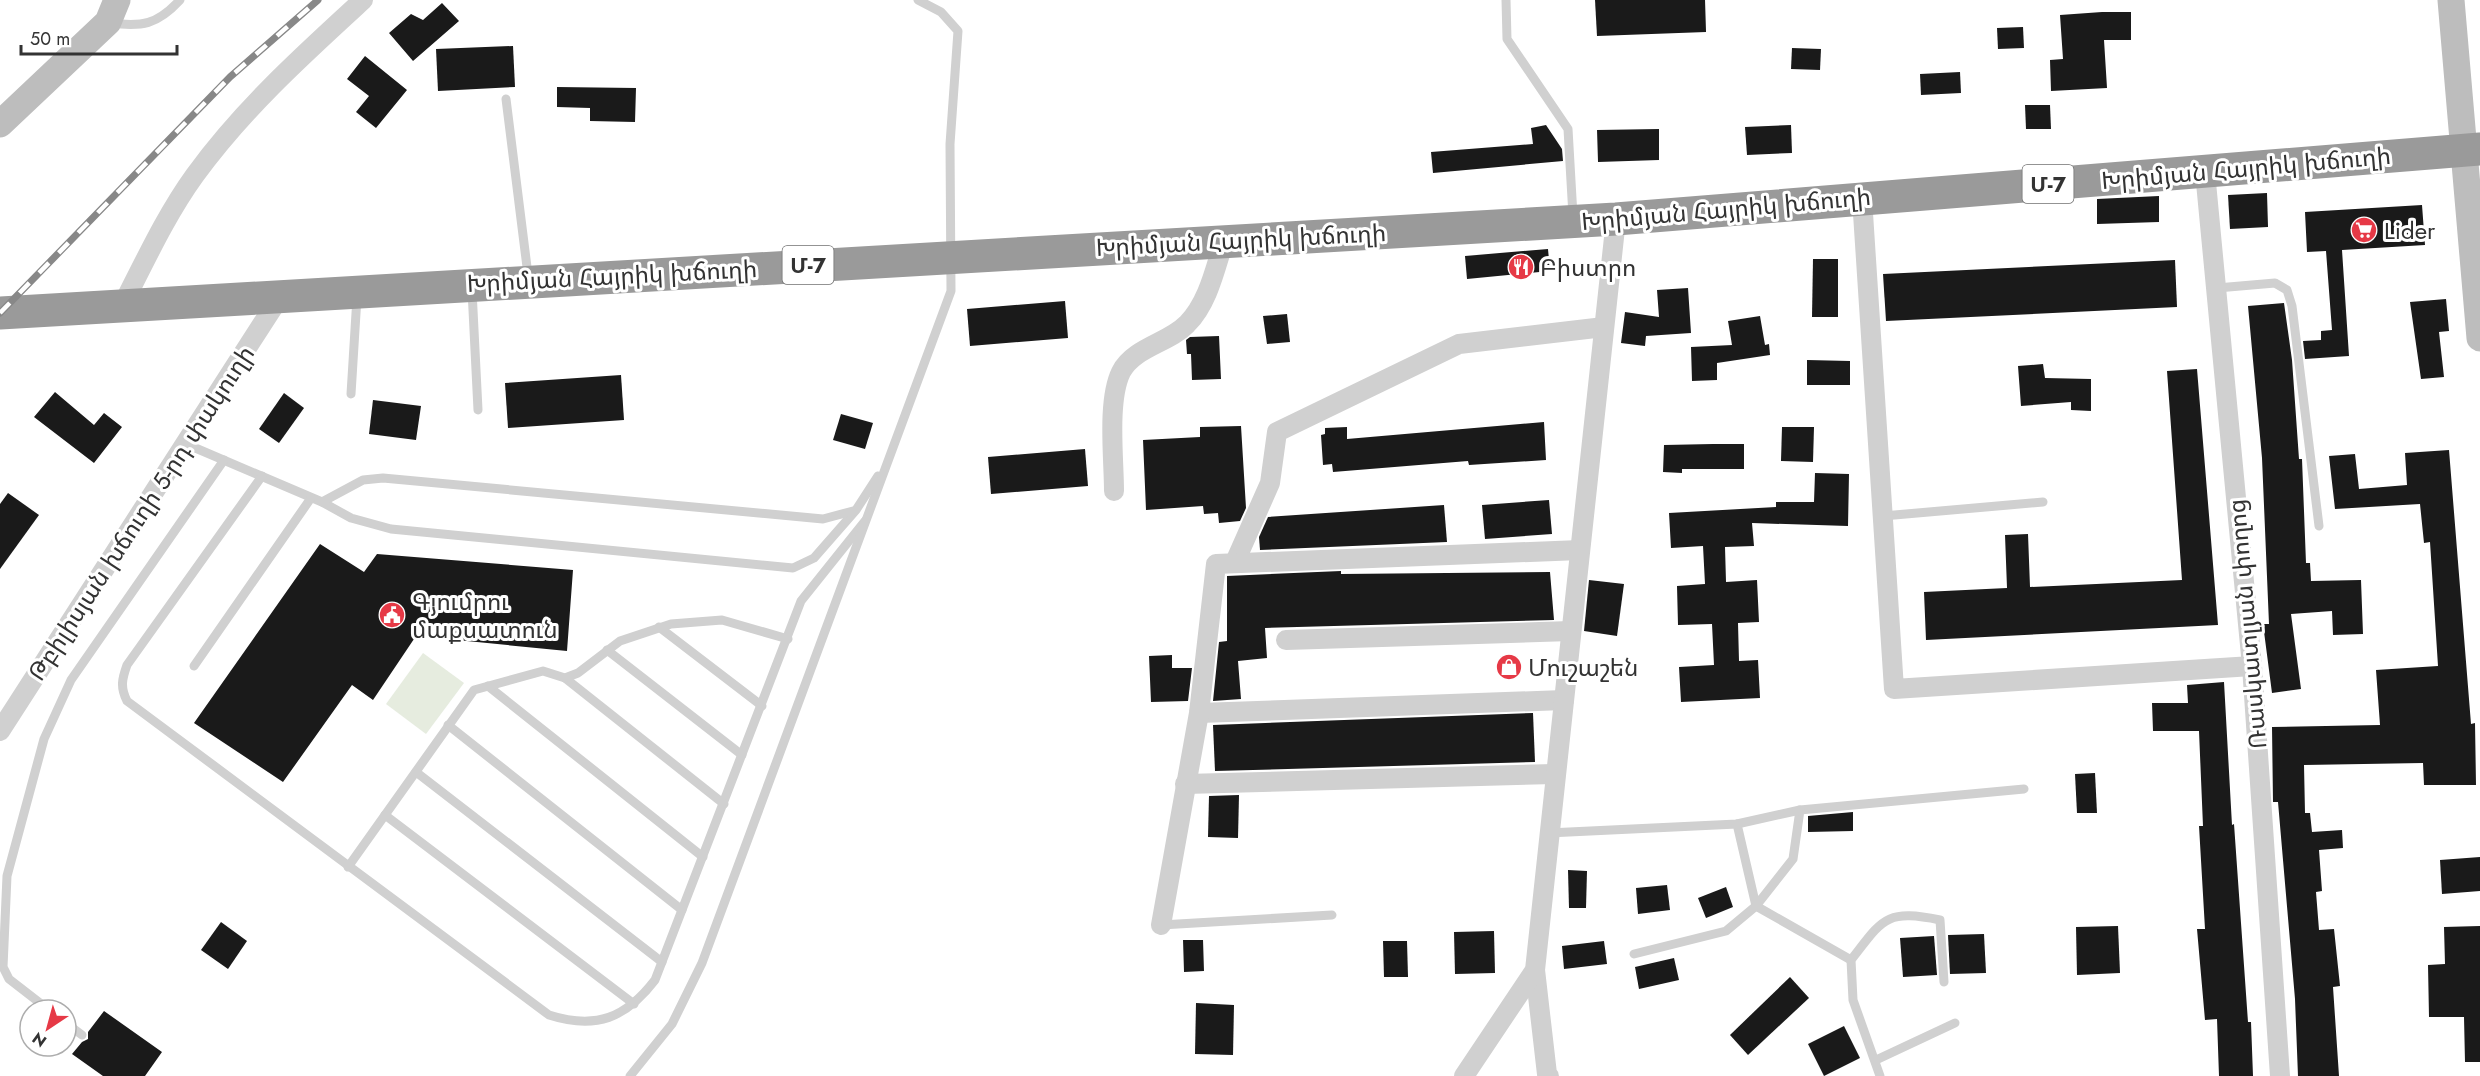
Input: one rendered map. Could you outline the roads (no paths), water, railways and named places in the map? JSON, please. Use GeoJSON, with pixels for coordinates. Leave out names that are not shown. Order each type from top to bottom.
{"type":"FeatureCollection","features":[{"type":"Feature","properties":{"kind":"highway","name":"Խրիմյան Հայրիկ խճուղի"},"geometry":{"type":"LineString","coordinates":[[0,313],[123,304],[1616,219],[2472,149]]}},
{"type":"Feature","properties":{"kind":"main road"},"geometry":{"type":"LineString","coordinates":[[2451,0],[2472,149],[2480,338]]}},
{"type":"Feature","properties":{"kind":"main road"},"geometry":{"type":"LineString","coordinates":[[0,124],[112,11]]}},
{"type":"Feature","properties":{"kind":"street"},"geometry":{"type":"LineString","coordinates":[[123,304],[155,241],[194,177],[272,83],[363,0]]}},
{"type":"Feature","properties":{"kind":"street","name":"Ռասկատլյան փողոց"},"geometry":{"type":"LineString","coordinates":[[2205,172],[2252,666],[2280,1076]]}},
{"type":"Feature","properties":{"kind":"street"},"geometry":{"type":"LineString","coordinates":[[1862,198],[1894,689],[2252,666]]}},
{"type":"Feature","properties":{"kind":"street"},"geometry":{"type":"LineString","coordinates":[[1550,1076],[1547,1074],[1535,970],[1554,774],[1616,219]]}},
{"type":"Feature","properties":{"kind":"street"},"geometry":{"type":"LineString","coordinates":[[1114,491],[1115,402],[1122,372],[1137,355],[1186,326],[1200,308],[1224,241]]}},
{"type":"Feature","properties":{"kind":"street","name":"Թբիլիսյան խճուղի 5-րդ փակուղի"},"geometry":{"type":"LineString","coordinates":[[3,722],[282,295]]}},
{"type":"Feature","properties":{"kind":"street"},"geometry":{"type":"LineString","coordinates":[[1235,562],[1270,483],[1277,432],[1460,344],[1604,327]]}},
{"type":"Feature","properties":{"kind":"street"},"geometry":{"type":"LineString","coordinates":[[1161,925],[1199,713],[1216,564],[1580,550]]}},
{"type":"Feature","properties":{"kind":"street"},"geometry":{"type":"LineString","coordinates":[[1286,640],[1571,631]]}},
{"type":"Feature","properties":{"kind":"street"},"geometry":{"type":"LineString","coordinates":[[1199,713],[1564,700]]}},
{"type":"Feature","properties":{"kind":"street"},"geometry":{"type":"LineString","coordinates":[[1185,784],[1554,774]]}},
{"type":"Feature","properties":{"kind":"street"},"geometry":{"type":"LineString","coordinates":[[1464,1076],[1535,970]]}},
{"type":"Feature","properties":{"kind":"lane"},"geometry":{"type":"LineString","coordinates":[[112,11],[137,27],[156,21],[180,0]]}},
{"type":"Feature","properties":{"kind":"lane"},"geometry":{"type":"LineString","coordinates":[[630,1076],[672,1024],[702,963],[951,291],[951,144],[958,31],[940,12],[918,0]]}},
{"type":"Feature","properties":{"kind":"lane"},"geometry":{"type":"LineString","coordinates":[[1506,0],[1508,39],[1568,129],[1574,221]]}},
{"type":"Feature","properties":{"kind":"lane"},"geometry":{"type":"LineString","coordinates":[[506,99],[529,281]]}},
{"type":"Feature","properties":{"kind":"lane"},"geometry":{"type":"LineString","coordinates":[[471,284],[478,410]]}},
{"type":"Feature","properties":{"kind":"lane"},"geometry":{"type":"LineString","coordinates":[[2217,288],[2275,284],[2287,290],[2292,306],[2319,526]]}},
{"type":"Feature","properties":{"kind":"lane"},"geometry":{"type":"LineString","coordinates":[[351,394],[357,291]]}},
{"type":"Feature","properties":{"kind":"lane"},"geometry":{"type":"LineString","coordinates":[[186,444],[322,502],[351,518],[390,530],[794,568],[814,558],[856,510],[889,459]]}},
{"type":"Feature","properties":{"kind":"lane"},"geometry":{"type":"LineString","coordinates":[[34,998],[9,979],[3,967],[7,876],[44,739],[71,680],[224,460]]}},
{"type":"Feature","properties":{"kind":"lane"},"geometry":{"type":"LineString","coordinates":[[262,477],[127,665],[122,678],[122,691],[127,700],[549,1015],[580,1022],[620,1015],[634,1004],[655,980],[801,601],[865,521]]}},
{"type":"Feature","properties":{"kind":"lane"},"geometry":{"type":"LineString","coordinates":[[322,502],[363,480],[383,478],[823,519],[856,510]]}},
{"type":"Feature","properties":{"kind":"lane"},"geometry":{"type":"LineString","coordinates":[[194,666],[311,498]]}},
{"type":"Feature","properties":{"kind":"lane"},"geometry":{"type":"LineString","coordinates":[[1883,516],[2043,502]]}},
{"type":"Feature","properties":{"kind":"lane"},"geometry":{"type":"LineString","coordinates":[[565,678],[578,673],[607,650],[635,635],[659,627],[707,619],[722,620],[788,639]]}},
{"type":"Feature","properties":{"kind":"lane"},"geometry":{"type":"LineString","coordinates":[[659,627],[762,706]]}},
{"type":"Feature","properties":{"kind":"lane"},"geometry":{"type":"LineString","coordinates":[[607,650],[742,755]]}},
{"type":"Feature","properties":{"kind":"lane"},"geometry":{"type":"LineString","coordinates":[[348,867],[474,690],[543,671],[565,678],[724,804]]}},
{"type":"Feature","properties":{"kind":"lane"},"geometry":{"type":"LineString","coordinates":[[488,686],[703,857]]}},
{"type":"Feature","properties":{"kind":"lane"},"geometry":{"type":"LineString","coordinates":[[448,725],[682,910]]}},
{"type":"Feature","properties":{"kind":"lane"},"geometry":{"type":"LineString","coordinates":[[416,772],[662,962]]}},
{"type":"Feature","properties":{"kind":"lane"},"geometry":{"type":"LineString","coordinates":[[1548,833],[1737,824],[1800,810],[2024,789]]}},
{"type":"Feature","properties":{"kind":"lane"},"geometry":{"type":"LineString","coordinates":[[1634,954],[1726,931],[1756,906],[1793,859],[1800,810]]}},
{"type":"Feature","properties":{"kind":"lane"},"geometry":{"type":"LineString","coordinates":[[385,815],[634,1004]]}},
{"type":"Feature","properties":{"kind":"lane"},"geometry":{"type":"LineString","coordinates":[[1737,824],[1756,906],[1851,960]]}},
{"type":"Feature","properties":{"kind":"lane"},"geometry":{"type":"LineString","coordinates":[[1161,925],[1332,915]]}},
{"type":"Feature","properties":{"kind":"lane"},"geometry":{"type":"LineString","coordinates":[[1880,1076],[1853,1000],[1851,960],[1881,921],[1912,915],[1940,920],[1944,982]]}},
{"type":"Feature","properties":{"kind":"lane"},"geometry":{"type":"LineString","coordinates":[[1876,1060],[1955,1023]]}},
{"type":"Feature","properties":{"kind":"lane"},"geometry":{"type":"LineString","coordinates":[[78,1032],[82,1035]]}},
{"type":"Feature","properties":{"kind":"railway"},"geometry":{"type":"LineString","coordinates":[[0,313],[230,77],[318,0]]}},
{"type":"Feature","properties":{"kind":"place","name":"Lider"},"geometry":{"type":"Point","coordinates":[2364,230]}},
{"type":"Feature","properties":{"kind":"place","name":"Բիստրո"},"geometry":{"type":"Point","coordinates":[1521,267]}},
{"type":"Feature","properties":{"kind":"place","name":"Գյումրու մաքսատուն"},"geometry":{"type":"Point","coordinates":[392,615]}},
{"type":"Feature","properties":{"kind":"place","name":"Մուշաշեն"},"geometry":{"type":"Point","coordinates":[1509,667]}}]}
